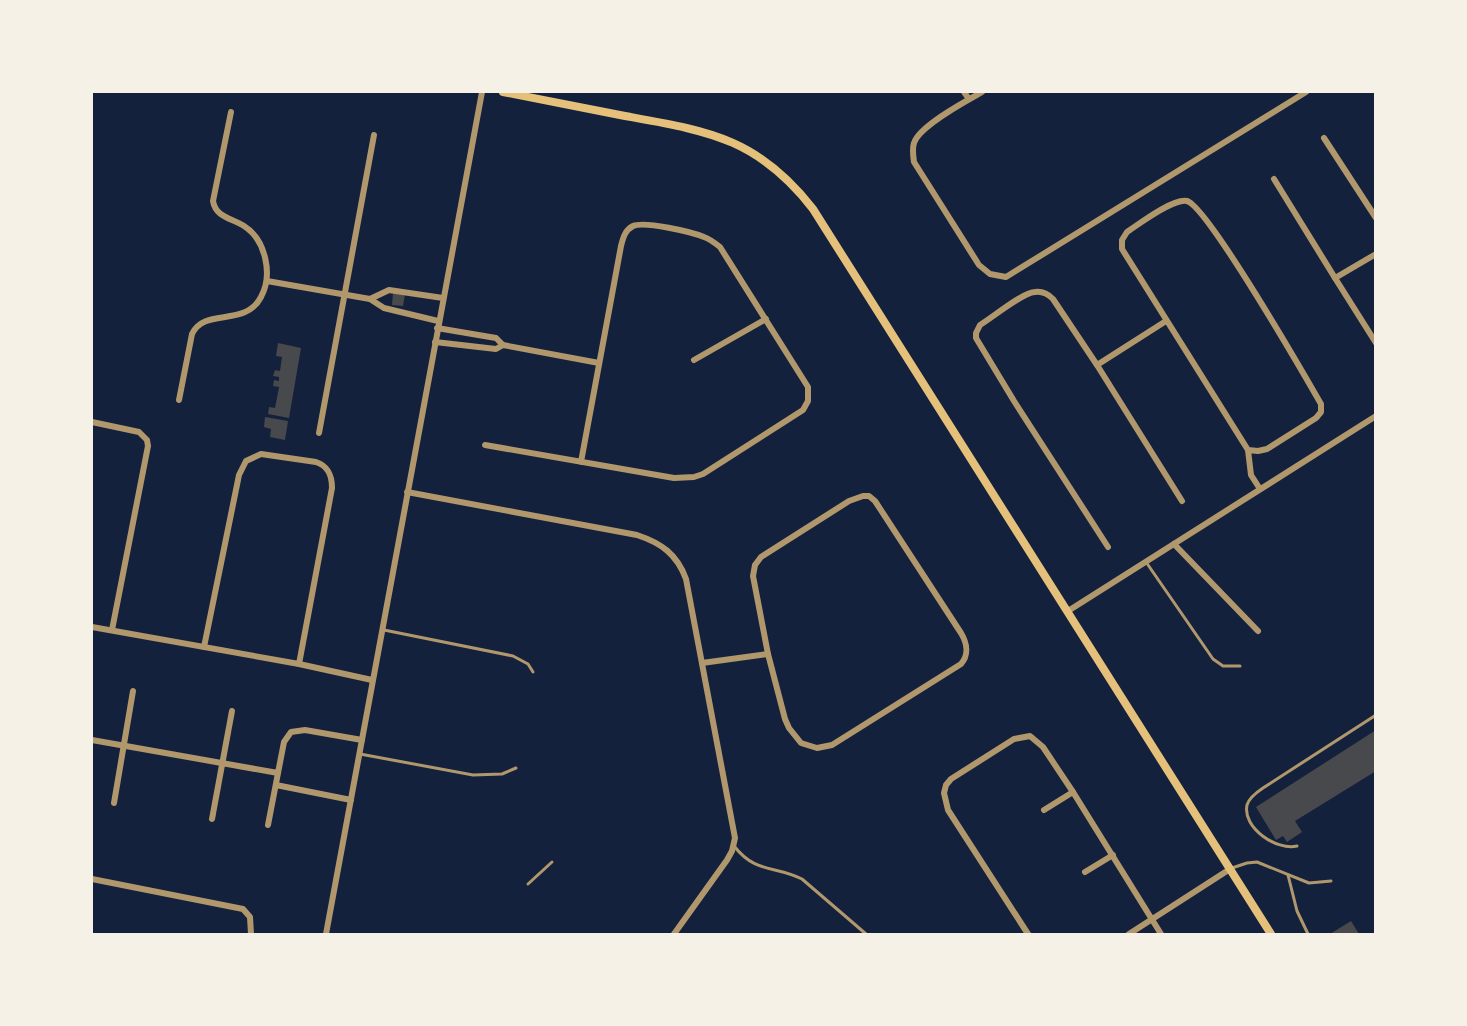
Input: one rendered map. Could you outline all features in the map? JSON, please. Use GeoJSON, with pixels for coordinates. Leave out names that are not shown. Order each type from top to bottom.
{"type":"FeatureCollection","features":[{"type":"Feature","properties":{"kind":"main road"},"geometry":{"type":"LineString","coordinates":[[502,92],[711,133],[746,149],[791,182],[813,208],[1272,934]]}},
{"type":"Feature","properties":{"kind":"street"},"geometry":{"type":"LineString","coordinates":[[326,934],[482,92]]}},
{"type":"Feature","properties":{"kind":"street"},"geometry":{"type":"LineString","coordinates":[[964,92],[969,99]]}},
{"type":"Feature","properties":{"kind":"street"},"geometry":{"type":"LineString","coordinates":[[981,92],[921,131],[913,144],[914,162],[984,270],[1006,277],[1306,92]]}},
{"type":"Feature","properties":{"kind":"street"},"geometry":{"type":"LineString","coordinates":[[179,400],[195,327],[203,321],[246,313],[259,302],[267,281],[265,258],[254,235],[246,227],[219,214],[214,206],[213,201],[231,112]]}},
{"type":"Feature","properties":{"kind":"street"},"geometry":{"type":"LineString","coordinates":[[319,433],[374,135]]}},
{"type":"Feature","properties":{"kind":"street"},"geometry":{"type":"LineString","coordinates":[[1324,138],[1374,213]]}},
{"type":"Feature","properties":{"kind":"street"},"geometry":{"type":"LineString","coordinates":[[1274,179],[1376,343]]}},
{"type":"Feature","properties":{"kind":"street"},"geometry":{"type":"LineString","coordinates":[[1248,450],[1267,449],[1316,418],[1321,412],[1321,404],[1252,288],[1201,212],[1194,205],[1185,201],[1176,201],[1127,232],[1122,240],[1125,255],[1248,450],[1251,475],[1260,489]]}},
{"type":"Feature","properties":{"kind":"street"},"geometry":{"type":"LineString","coordinates":[[484,445],[581,462],[674,478],[694,477],[703,474],[803,410],[808,401],[808,387],[720,247],[713,241],[697,234],[652,226],[636,225],[626,232],[621,246],[581,462]]}},
{"type":"Feature","properties":{"kind":"street"},"geometry":{"type":"LineString","coordinates":[[1335,278],[1376,254]]}},
{"type":"Feature","properties":{"kind":"street"},"geometry":{"type":"LineString","coordinates":[[267,281],[370,299],[384,308],[438,325],[496,338],[503,345],[599,363]]}},
{"type":"Feature","properties":{"kind":"street"},"geometry":{"type":"LineString","coordinates":[[370,299],[389,290],[443,298]]}},
{"type":"Feature","properties":{"kind":"street"},"geometry":{"type":"LineString","coordinates":[[1107,547],[978,343],[976,333],[980,325],[1027,294],[1037,291],[1053,299],[1097,364],[1182,501]]}},
{"type":"Feature","properties":{"kind":"street"},"geometry":{"type":"LineString","coordinates":[[694,360],[766,319]]}},
{"type":"Feature","properties":{"kind":"street"},"geometry":{"type":"LineString","coordinates":[[1097,364],[1166,321]]}},
{"type":"Feature","properties":{"kind":"street"},"geometry":{"type":"LineString","coordinates":[[435,342],[496,349],[503,345]]}},
{"type":"Feature","properties":{"kind":"street"},"geometry":{"type":"LineString","coordinates":[[1068,611],[1375,417]]}},
{"type":"Feature","properties":{"kind":"street"},"geometry":{"type":"LineString","coordinates":[[92,422],[139,432],[144,435],[148,446],[112,630]]}},
{"type":"Feature","properties":{"kind":"street"},"geometry":{"type":"LineString","coordinates":[[204,647],[239,475],[246,461],[261,454],[316,462],[323,465],[329,472],[332,488],[298,664]]}},
{"type":"Feature","properties":{"kind":"street"},"geometry":{"type":"LineString","coordinates":[[408,492],[637,535],[662,546],[678,560],[686,579],[734,827],[734,846],[727,860],[674,934]]}},
{"type":"Feature","properties":{"kind":"street"},"geometry":{"type":"LineString","coordinates":[[863,496],[869,496],[875,501],[961,633],[967,648],[961,664],[832,745],[817,748],[801,743],[789,728],[768,654],[753,576],[755,565],[761,557],[849,501],[863,496]]}},
{"type":"Feature","properties":{"kind":"street"},"geometry":{"type":"LineString","coordinates":[[1174,544],[1258,631]]}},
{"type":"Feature","properties":{"kind":"street"},"geometry":{"type":"LineString","coordinates":[[92,627],[298,664],[372,680]]}},
{"type":"Feature","properties":{"kind":"street"},"geometry":{"type":"LineString","coordinates":[[702,663],[768,654]]}},
{"type":"Feature","properties":{"kind":"street"},"geometry":{"type":"LineString","coordinates":[[114,802],[133,691]]}},
{"type":"Feature","properties":{"kind":"street"},"geometry":{"type":"LineString","coordinates":[[212,819],[232,711]]}},
{"type":"Feature","properties":{"kind":"street"},"geometry":{"type":"LineString","coordinates":[[268,825],[284,742],[291,732],[305,730],[362,740]]}},
{"type":"Feature","properties":{"kind":"street"},"geometry":{"type":"LineString","coordinates":[[1028,934],[948,810],[944,793],[946,785],[958,774],[1014,739],[1030,736],[1043,747],[1073,792],[1161,934]]}},
{"type":"Feature","properties":{"kind":"street"},"geometry":{"type":"LineString","coordinates":[[92,740],[278,773]]}},
{"type":"Feature","properties":{"kind":"street"},"geometry":{"type":"LineString","coordinates":[[276,785],[351,800]]}},
{"type":"Feature","properties":{"kind":"street"},"geometry":{"type":"LineString","coordinates":[[1044,810],[1073,792]]}},
{"type":"Feature","properties":{"kind":"street"},"geometry":{"type":"LineString","coordinates":[[1085,872],[1113,855]]}},
{"type":"Feature","properties":{"kind":"street"},"geometry":{"type":"LineString","coordinates":[[1129,934],[1230,869]]}},
{"type":"Feature","properties":{"kind":"street"},"geometry":{"type":"LineString","coordinates":[[92,879],[243,909],[250,916],[251,934],[256,934]]}},
{"type":"Feature","properties":{"kind":"lane"},"geometry":{"type":"LineString","coordinates":[[1146,562],[1213,659],[1223,666],[1240,666]]}},
{"type":"Feature","properties":{"kind":"lane"},"geometry":{"type":"LineString","coordinates":[[382,630],[513,656],[521,659],[533,672]]}},
{"type":"Feature","properties":{"kind":"lane"},"geometry":{"type":"LineString","coordinates":[[1297,846],[1282,847],[1256,830],[1247,812],[1250,799],[1263,788],[1376,715]]}},
{"type":"Feature","properties":{"kind":"lane"},"geometry":{"type":"LineString","coordinates":[[360,754],[473,775],[502,774],[516,768]]}},
{"type":"Feature","properties":{"kind":"lane"},"geometry":{"type":"LineString","coordinates":[[734,846],[740,854],[758,866],[793,874],[802,879],[866,934]]}},
{"type":"Feature","properties":{"kind":"lane"},"geometry":{"type":"LineString","coordinates":[[528,884],[552,862]]}},
{"type":"Feature","properties":{"kind":"lane"},"geometry":{"type":"LineString","coordinates":[[1230,869],[1257,862],[1308,883],[1330,881]]}},
{"type":"Feature","properties":{"kind":"lane"},"geometry":{"type":"LineString","coordinates":[[1288,875],[1297,911],[1308,934]]}},
{"type":"Feature","properties":{"kind":"building"},"geometry":{"type":"Polygon","coordinates":[[[393,293],[405,294],[403,306],[392,305],[393,293]]]}},
{"type":"Feature","properties":{"kind":"building"},"geometry":{"type":"Polygon","coordinates":[[[278,343],[301,348],[289,418],[268,414],[269,407],[275,408],[279,387],[273,386],[274,380],[279,381],[279,377],[273,376],[275,370],[280,371],[282,357],[276,356],[278,343]]]}},
{"type":"Feature","properties":{"kind":"building"},"geometry":{"type":"Polygon","coordinates":[[[265,417],[288,421],[285,440],[270,437],[271,429],[264,427],[265,417]]]}},
{"type":"Feature","properties":{"kind":"building"},"geometry":{"type":"Polygon","coordinates":[[[1376,730],[1376,771],[1295,821],[1302,832],[1287,842],[1283,836],[1276,840],[1256,807],[1376,730]]]}},
{"type":"Feature","properties":{"kind":"building"},"geometry":{"type":"Polygon","coordinates":[[[1351,921],[1359,934],[1330,934],[1351,921]]]}}]}
